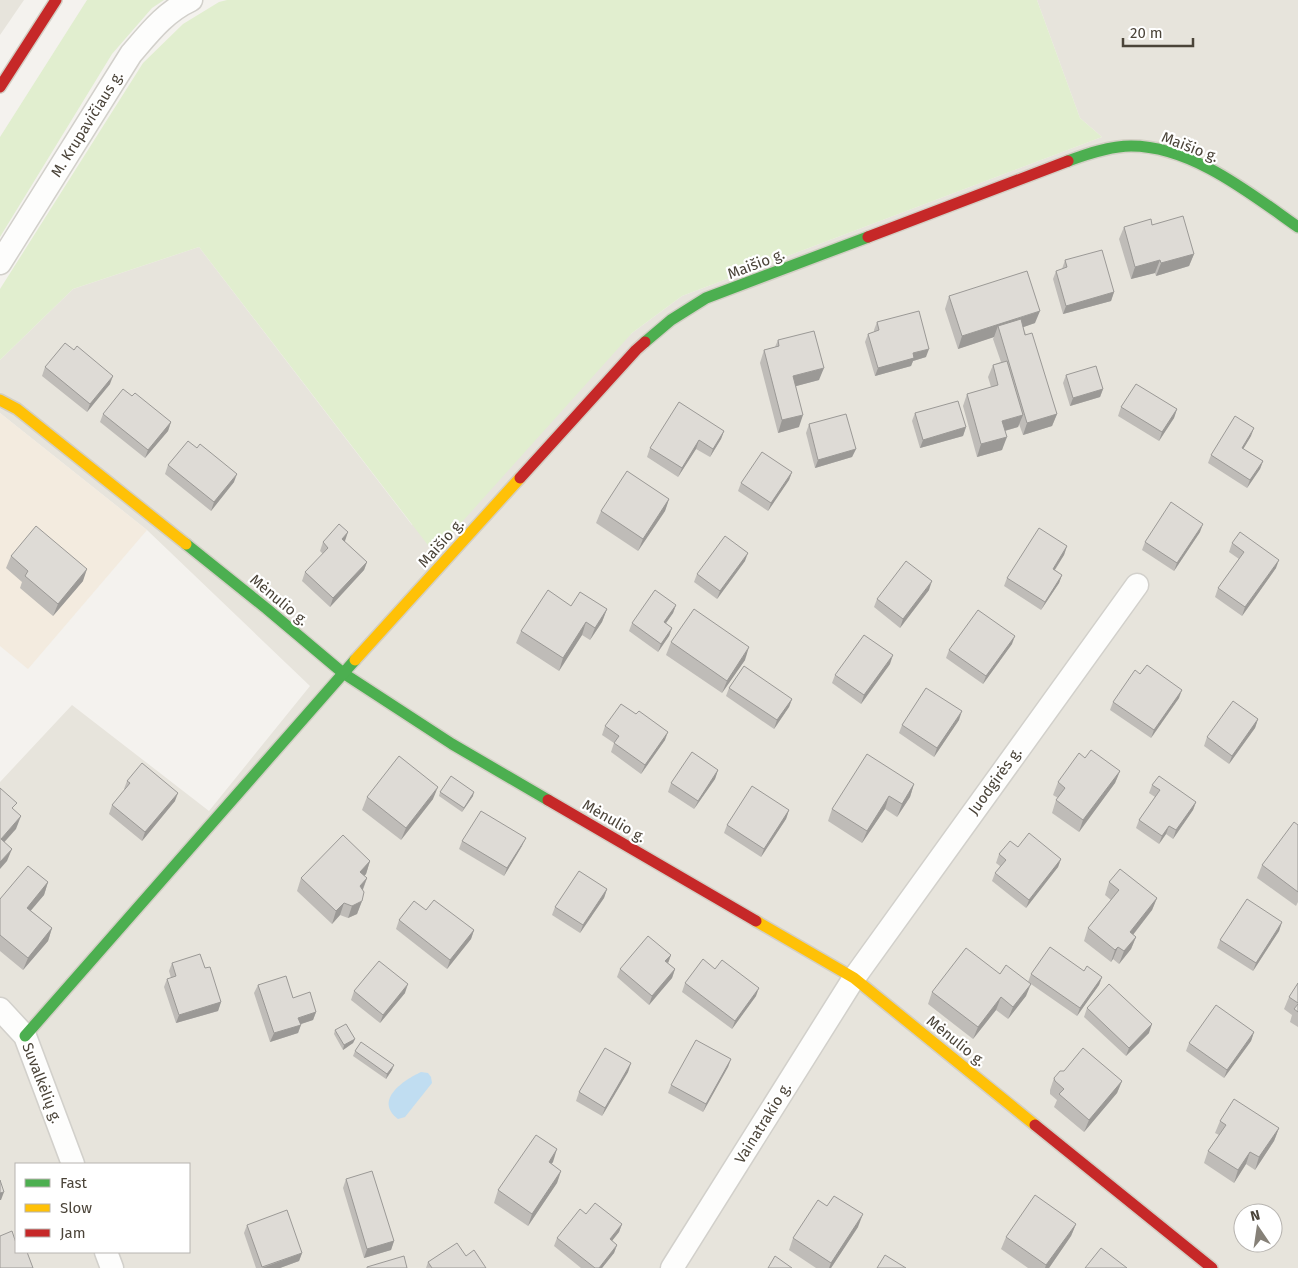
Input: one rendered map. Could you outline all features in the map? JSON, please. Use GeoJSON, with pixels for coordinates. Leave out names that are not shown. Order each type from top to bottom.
{"type":"FeatureCollection","features":[{"type":"Feature","properties":{"kind":"street"},"geometry":{"type":"LineString","coordinates":[[0,87],[56,0]]}},
{"type":"Feature","properties":{"kind":"street","name":"M. Krupavičiaus g."},"geometry":{"type":"LineString","coordinates":[[0,263],[131,54],[157,23],[182,4],[191,0]]}},
{"type":"Feature","properties":{"kind":"street","name":"Maišio g."},"geometry":{"type":"LineString","coordinates":[[25,1036],[343,673],[636,350],[671,320],[706,298],[1104,149],[1131,146],[1150,148],[1174,154],[1231,180],[1298,227]]}},
{"type":"Feature","properties":{"kind":"street","name":"Mėnulio g."},"geometry":{"type":"LineString","coordinates":[[0,400],[24,415],[260,603],[343,673],[452,744],[854,978],[1212,1268]]}},
{"type":"Feature","properties":{"kind":"street","name":"Juodgirės g."},"geometry":{"type":"LineString","coordinates":[[854,978],[1137,585]]}},
{"type":"Feature","properties":{"kind":"street","name":"Vainatrakio g."},"geometry":{"type":"LineString","coordinates":[[672,1268],[854,978]]}},
{"type":"Feature","properties":{"kind":"street","name":"Suvalkėlių g."},"geometry":{"type":"LineString","coordinates":[[0,1009],[25,1036],[73,1163]]}},
{"type":"Feature","properties":{"kind":"street"},"geometry":{"type":"LineString","coordinates":[[106,1253],[112,1268]]}},
{"type":"Feature","properties":{"kind":"shaded area"},"geometry":{"type":"Polygon","coordinates":[[[0,0],[24,0],[0,35],[0,0]]]}},
{"type":"Feature","properties":{"kind":"shaded area"},"geometry":{"type":"Polygon","coordinates":[[[1037,0],[1298,0],[1298,1268],[0,1268],[0,782],[72,705],[209,811],[310,686],[147,530],[0,413],[0,360],[73,289],[199,247],[412,525],[632,333],[682,296],[1102,137],[1080,118],[1037,0]]]}},
{"type":"Feature","properties":{"kind":"shaded area"},"geometry":{"type":"Polygon","coordinates":[[[0,413],[147,530],[28,669],[0,646],[0,413]]]}},
{"type":"Feature","properties":{"kind":"green space"},"geometry":{"type":"Polygon","coordinates":[[[87,0],[164,0],[152,8],[112,54],[0,237],[0,137],[87,0]]]}},
{"type":"Feature","properties":{"kind":"green space"},"geometry":{"type":"Polygon","coordinates":[[[227,0],[1037,0],[1080,118],[1102,137],[682,296],[632,333],[434,553],[199,247],[73,289],[0,360],[0,289],[143,63],[183,24],[219,2],[227,0]]]}},
{"type":"Feature","properties":{"kind":"water"},"geometry":{"type":"Polygon","coordinates":[[[421,1072],[428,1073],[432,1083],[405,1117],[398,1119],[391,1112],[390,1098],[400,1085],[421,1072]]]}},
{"type":"Feature","properties":{"kind":"building"},"geometry":{"type":"Polygon","coordinates":[[[1183,216],[1194,254],[1161,263],[1160,260],[1135,267],[1124,227],[1151,219],[1152,225],[1183,216]]]}},
{"type":"Feature","properties":{"kind":"building"},"geometry":{"type":"Polygon","coordinates":[[[1102,250],[1114,292],[1066,306],[1056,271],[1067,267],[1065,260],[1102,250]]]}},
{"type":"Feature","properties":{"kind":"building"},"geometry":{"type":"Polygon","coordinates":[[[1027,271],[1040,311],[962,336],[949,296],[1027,271]]]}},
{"type":"Feature","properties":{"kind":"building"},"geometry":{"type":"Polygon","coordinates":[[[919,311],[929,349],[913,353],[914,358],[878,368],[868,334],[879,330],[877,322],[919,311]]]}},
{"type":"Feature","properties":{"kind":"building"},"geometry":{"type":"Polygon","coordinates":[[[1021,319],[1025,335],[1032,333],[1057,414],[1027,423],[998,326],[1021,319]]]}},
{"type":"Feature","properties":{"kind":"building"},"geometry":{"type":"Polygon","coordinates":[[[814,331],[824,368],[793,376],[803,415],[782,420],[764,350],[779,346],[778,340],[814,331]]]}},
{"type":"Feature","properties":{"kind":"building"},"geometry":{"type":"Polygon","coordinates":[[[65,343],[74,350],[77,346],[113,376],[90,404],[45,367],[65,343]]]}},
{"type":"Feature","properties":{"kind":"building"},"geometry":{"type":"Polygon","coordinates":[[[1007,361],[1023,415],[1002,421],[1007,437],[981,444],[967,394],[998,385],[993,365],[1007,361]]]}},
{"type":"Feature","properties":{"kind":"building"},"geometry":{"type":"Polygon","coordinates":[[[1096,366],[1103,389],[1073,398],[1066,375],[1096,366]]]}},
{"type":"Feature","properties":{"kind":"building"},"geometry":{"type":"Polygon","coordinates":[[[1136,384],[1177,409],[1162,432],[1121,407],[1136,384]]]}},
{"type":"Feature","properties":{"kind":"building"},"geometry":{"type":"Polygon","coordinates":[[[123,389],[132,396],[135,393],[171,422],[148,450],[103,414],[123,389]]]}},
{"type":"Feature","properties":{"kind":"building"},"geometry":{"type":"Polygon","coordinates":[[[958,401],[966,427],[923,440],[915,413],[958,401]]]}},
{"type":"Feature","properties":{"kind":"building"},"geometry":{"type":"Polygon","coordinates":[[[679,402],[724,431],[713,449],[699,440],[682,468],[650,448],[679,402]]]}},
{"type":"Feature","properties":{"kind":"building"},"geometry":{"type":"Polygon","coordinates":[[[846,414],[856,449],[818,460],[809,424],[846,414]]]}},
{"type":"Feature","properties":{"kind":"building"},"geometry":{"type":"Polygon","coordinates":[[[1235,416],[1254,428],[1242,448],[1263,461],[1250,480],[1211,455],[1235,416]]]}},
{"type":"Feature","properties":{"kind":"building"},"geometry":{"type":"Polygon","coordinates":[[[188,441],[197,448],[200,444],[237,474],[214,502],[168,465],[188,441]]]}},
{"type":"Feature","properties":{"kind":"building"},"geometry":{"type":"Polygon","coordinates":[[[762,452],[792,472],[771,503],[741,483],[762,452]]]}},
{"type":"Feature","properties":{"kind":"building"},"geometry":{"type":"Polygon","coordinates":[[[627,471],[669,499],[643,539],[601,511],[627,471]]]}},
{"type":"Feature","properties":{"kind":"building"},"geometry":{"type":"Polygon","coordinates":[[[1171,502],[1203,524],[1177,563],[1145,542],[1171,502]]]}},
{"type":"Feature","properties":{"kind":"building"},"geometry":{"type":"Polygon","coordinates":[[[339,524],[348,532],[342,539],[367,562],[333,598],[305,572],[328,548],[323,542],[339,524]]]}},
{"type":"Feature","properties":{"kind":"building"},"geometry":{"type":"Polygon","coordinates":[[[36,526],[87,569],[58,604],[25,576],[28,571],[11,556],[36,526]]]}},
{"type":"Feature","properties":{"kind":"building"},"geometry":{"type":"Polygon","coordinates":[[[1039,528],[1067,546],[1053,569],[1062,575],[1045,602],[1007,578],[1039,528]]]}},
{"type":"Feature","properties":{"kind":"building"},"geometry":{"type":"Polygon","coordinates":[[[1240,532],[1279,560],[1245,607],[1218,588],[1244,552],[1232,543],[1240,532]]]}},
{"type":"Feature","properties":{"kind":"building"},"geometry":{"type":"Polygon","coordinates":[[[725,536],[748,553],[720,591],[697,574],[725,536]]]}},
{"type":"Feature","properties":{"kind":"building"},"geometry":{"type":"Polygon","coordinates":[[[906,561],[932,581],[903,619],[877,599],[906,561]]]}},
{"type":"Feature","properties":{"kind":"building"},"geometry":{"type":"Polygon","coordinates":[[[548,590],[571,606],[580,592],[607,609],[595,628],[586,622],[563,658],[521,631],[548,590]]]}},
{"type":"Feature","properties":{"kind":"building"},"geometry":{"type":"Polygon","coordinates":[[[655,590],[676,605],[664,622],[672,628],[661,644],[632,623],[655,590]]]}},
{"type":"Feature","properties":{"kind":"building"},"geometry":{"type":"Polygon","coordinates":[[[694,609],[749,647],[727,681],[671,642],[694,609]]]}},
{"type":"Feature","properties":{"kind":"building"},"geometry":{"type":"Polygon","coordinates":[[[978,610],[1015,636],[986,676],[949,650],[978,610]]]}},
{"type":"Feature","properties":{"kind":"building"},"geometry":{"type":"Polygon","coordinates":[[[864,635],[893,655],[864,695],[835,675],[864,635]]]}},
{"type":"Feature","properties":{"kind":"building"},"geometry":{"type":"Polygon","coordinates":[[[1147,665],[1182,690],[1154,730],[1113,702],[1135,670],[1140,674],[1147,665]]]}},
{"type":"Feature","properties":{"kind":"building"},"geometry":{"type":"Polygon","coordinates":[[[744,666],[792,699],[777,720],[729,688],[744,666]]]}},
{"type":"Feature","properties":{"kind":"building"},"geometry":{"type":"Polygon","coordinates":[[[926,688],[962,711],[937,748],[902,725],[926,688]]]}},
{"type":"Feature","properties":{"kind":"building"},"geometry":{"type":"Polygon","coordinates":[[[1233,701],[1258,719],[1232,756],[1207,737],[1233,701]]]}},
{"type":"Feature","properties":{"kind":"building"},"geometry":{"type":"Polygon","coordinates":[[[621,704],[636,714],[639,711],[668,732],[645,765],[614,743],[619,736],[605,726],[621,704]]]}},
{"type":"Feature","properties":{"kind":"building"},"geometry":{"type":"Polygon","coordinates":[[[1091,750],[1120,771],[1083,820],[1056,800],[1065,788],[1058,782],[1079,753],[1085,758],[1091,750]]]}},
{"type":"Feature","properties":{"kind":"building"},"geometry":{"type":"Polygon","coordinates":[[[692,752],[718,770],[698,801],[671,783],[692,752]]]}},
{"type":"Feature","properties":{"kind":"building"},"geometry":{"type":"Polygon","coordinates":[[[867,754],[914,784],[902,804],[889,796],[867,831],[832,809],[867,754]]]}},
{"type":"Feature","properties":{"kind":"building"},"geometry":{"type":"Polygon","coordinates":[[[399,756],[438,787],[406,828],[367,797],[399,756]]]}},
{"type":"Feature","properties":{"kind":"building"},"geometry":{"type":"Polygon","coordinates":[[[142,763],[178,793],[145,832],[112,805],[130,783],[127,781],[142,763]]]}},
{"type":"Feature","properties":{"kind":"building"},"geometry":{"type":"Polygon","coordinates":[[[451,776],[474,792],[464,808],[440,792],[451,776]]]}},
{"type":"Feature","properties":{"kind":"building"},"geometry":{"type":"Polygon","coordinates":[[[1159,776],[1196,802],[1176,830],[1169,826],[1162,836],[1139,820],[1160,790],[1152,785],[1159,776]]]}},
{"type":"Feature","properties":{"kind":"building"},"geometry":{"type":"Polygon","coordinates":[[[752,786],[789,810],[764,849],[727,825],[752,786]]]}},
{"type":"Feature","properties":{"kind":"building"},"geometry":{"type":"Polygon","coordinates":[[[0,788],[17,803],[12,808],[21,816],[1,839],[12,849],[0,862],[0,788]]]}},
{"type":"Feature","properties":{"kind":"building"},"geometry":{"type":"Polygon","coordinates":[[[481,811],[526,838],[507,868],[462,841],[481,811]]]}},
{"type":"Feature","properties":{"kind":"building"},"geometry":{"type":"Polygon","coordinates":[[[1294,822],[1298,825],[1298,892],[1262,865],[1294,822]]]}},
{"type":"Feature","properties":{"kind":"building"},"geometry":{"type":"Polygon","coordinates":[[[1029,833],[1061,859],[1029,900],[995,873],[1006,860],[999,854],[1010,841],[1018,847],[1029,833]]]}},
{"type":"Feature","properties":{"kind":"building"},"geometry":{"type":"Polygon","coordinates":[[[343,835],[370,861],[360,872],[367,878],[360,886],[364,892],[362,901],[352,906],[344,903],[336,911],[301,878],[343,835]]]}},
{"type":"Feature","properties":{"kind":"building"},"geometry":{"type":"Polygon","coordinates":[[[28,866],[48,882],[27,908],[52,928],[28,958],[0,935],[0,899],[28,866]]]}},
{"type":"Feature","properties":{"kind":"building"},"geometry":{"type":"Polygon","coordinates":[[[1120,869],[1157,898],[1130,932],[1136,937],[1124,951],[1118,947],[1115,950],[1088,928],[1119,890],[1109,882],[1120,869]]]}},
{"type":"Feature","properties":{"kind":"building"},"geometry":{"type":"Polygon","coordinates":[[[579,871],[607,889],[583,925],[555,907],[579,871]]]}},
{"type":"Feature","properties":{"kind":"building"},"geometry":{"type":"Polygon","coordinates":[[[1247,899],[1282,922],[1256,963],[1220,940],[1247,899]]]}},
{"type":"Feature","properties":{"kind":"building"},"geometry":{"type":"Polygon","coordinates":[[[434,900],[474,930],[450,960],[399,920],[414,901],[426,910],[434,900]]]}},
{"type":"Feature","properties":{"kind":"building"},"geometry":{"type":"Polygon","coordinates":[[[648,936],[671,955],[665,961],[675,969],[652,996],[620,969],[648,936]]]}},
{"type":"Feature","properties":{"kind":"building"},"geometry":{"type":"Polygon","coordinates":[[[1050,947],[1084,971],[1087,966],[1102,977],[1080,1008],[1031,974],[1050,947]]]}},
{"type":"Feature","properties":{"kind":"building"},"geometry":{"type":"Polygon","coordinates":[[[966,948],[1000,974],[1006,965],[1031,984],[1013,1007],[1001,997],[978,1027],[932,992],[966,948]]]}},
{"type":"Feature","properties":{"kind":"building"},"geometry":{"type":"Polygon","coordinates":[[[200,954],[205,968],[210,967],[221,1002],[179,1015],[167,979],[176,976],[172,963],[200,954]]]}},
{"type":"Feature","properties":{"kind":"building"},"geometry":{"type":"Polygon","coordinates":[[[703,959],[715,969],[722,960],[759,988],[735,1021],[685,983],[703,959]]]}},
{"type":"Feature","properties":{"kind":"building"},"geometry":{"type":"Polygon","coordinates":[[[379,961],[408,984],[383,1015],[354,991],[379,961]]]}},
{"type":"Feature","properties":{"kind":"building"},"geometry":{"type":"Polygon","coordinates":[[[286,976],[293,998],[310,992],[316,1012],[298,1018],[301,1025],[274,1033],[258,985],[286,976]]]}},
{"type":"Feature","properties":{"kind":"building"},"geometry":{"type":"Polygon","coordinates":[[[1298,983],[1298,1003],[1289,997],[1298,983]]]}},
{"type":"Feature","properties":{"kind":"building"},"geometry":{"type":"Polygon","coordinates":[[[1109,984],[1152,1024],[1129,1048],[1087,1008],[1109,984]]]}},
{"type":"Feature","properties":{"kind":"building"},"geometry":{"type":"Polygon","coordinates":[[[1298,1004],[1298,1012],[1294,1009],[1298,1004]]]}},
{"type":"Feature","properties":{"kind":"building"},"geometry":{"type":"Polygon","coordinates":[[[1216,1005],[1254,1032],[1227,1070],[1189,1043],[1216,1005]]]}},
{"type":"Feature","properties":{"kind":"building"},"geometry":{"type":"Polygon","coordinates":[[[346,1024],[355,1039],[344,1045],[335,1030],[346,1024]]]}},
{"type":"Feature","properties":{"kind":"building"},"geometry":{"type":"Polygon","coordinates":[[[696,1040],[731,1059],[706,1104],[671,1085],[696,1040]]]}},
{"type":"Feature","properties":{"kind":"building"},"geometry":{"type":"Polygon","coordinates":[[[361,1042],[394,1065],[387,1074],[355,1051],[361,1042]]]}},
{"type":"Feature","properties":{"kind":"building"},"geometry":{"type":"Polygon","coordinates":[[[605,1048],[631,1063],[605,1108],[579,1092],[605,1048]]]}},
{"type":"Feature","properties":{"kind":"building"},"geometry":{"type":"Polygon","coordinates":[[[1083,1048],[1122,1081],[1089,1120],[1059,1094],[1064,1089],[1054,1078],[1060,1071],[1064,1071],[1083,1048]]]}},
{"type":"Feature","properties":{"kind":"building"},"geometry":{"type":"Polygon","coordinates":[[[1234,1099],[1279,1128],[1259,1157],[1250,1152],[1238,1170],[1208,1151],[1226,1125],[1220,1121],[1234,1099]]]}},
{"type":"Feature","properties":{"kind":"building"},"geometry":{"type":"Polygon","coordinates":[[[536,1135],[557,1149],[549,1162],[561,1171],[532,1214],[498,1190],[536,1135]]]}},
{"type":"Feature","properties":{"kind":"building"},"geometry":{"type":"Polygon","coordinates":[[[372,1171],[394,1241],[367,1249],[346,1179],[372,1171]]]}},
{"type":"Feature","properties":{"kind":"building"},"geometry":{"type":"Polygon","coordinates":[[[0,1180],[4,1192],[0,1193],[0,1180]]]}},
{"type":"Feature","properties":{"kind":"building"},"geometry":{"type":"Polygon","coordinates":[[[1035,1195],[1076,1224],[1046,1265],[1006,1237],[1035,1195]]]}},
{"type":"Feature","properties":{"kind":"building"},"geometry":{"type":"Polygon","coordinates":[[[834,1196],[863,1214],[831,1263],[793,1238],[818,1200],[827,1206],[834,1196]]]}},
{"type":"Feature","properties":{"kind":"building"},"geometry":{"type":"Polygon","coordinates":[[[595,1203],[622,1224],[610,1239],[617,1245],[599,1268],[595,1268],[557,1238],[580,1209],[586,1214],[595,1203]]]}},
{"type":"Feature","properties":{"kind":"building"},"geometry":{"type":"Polygon","coordinates":[[[287,1210],[302,1253],[262,1267],[247,1225],[287,1210]]]}},
{"type":"Feature","properties":{"kind":"building"},"geometry":{"type":"Polygon","coordinates":[[[12,1231],[15,1240],[15,1253],[27,1253],[33,1268],[0,1268],[0,1236],[12,1231]]]}},
{"type":"Feature","properties":{"kind":"building"},"geometry":{"type":"Polygon","coordinates":[[[457,1243],[466,1256],[474,1250],[486,1268],[432,1268],[428,1262],[457,1243]]]}},
{"type":"Feature","properties":{"kind":"building"},"geometry":{"type":"Polygon","coordinates":[[[1101,1248],[1127,1268],[1085,1268],[1101,1248]]]}},
{"type":"Feature","properties":{"kind":"building"},"geometry":{"type":"Polygon","coordinates":[[[885,1255],[906,1268],[877,1268],[885,1255]]]}},
{"type":"Feature","properties":{"kind":"building"},"geometry":{"type":"Polygon","coordinates":[[[404,1256],[407,1268],[367,1268],[367,1267],[404,1256]]]}},
{"type":"Feature","properties":{"kind":"building"},"geometry":{"type":"Polygon","coordinates":[[[775,1256],[792,1268],[768,1268],[775,1256]]]}},
{"type":"Feature","properties":{"kind":"traffic: fast"},"geometry":{"type":"LineString","coordinates":[[1068,161],[1123,146],[1154,148],[1176,154],[1220,174],[1261,200],[1298,227]]}},
{"type":"Feature","properties":{"kind":"traffic: fast"},"geometry":{"type":"LineString","coordinates":[[645,342],[671,320],[706,298],[868,237]]}},
{"type":"Feature","properties":{"kind":"traffic: fast"},"geometry":{"type":"LineString","coordinates":[[186,544],[343,673],[452,744],[548,800]]}},
{"type":"Feature","properties":{"kind":"traffic: fast"},"geometry":{"type":"LineString","coordinates":[[25,1036],[355,660]]}},
{"type":"Feature","properties":{"kind":"traffic: slow"},"geometry":{"type":"LineString","coordinates":[[0,400],[17,409],[186,544]]}},
{"type":"Feature","properties":{"kind":"traffic: slow"},"geometry":{"type":"LineString","coordinates":[[355,660],[520,478]]}},
{"type":"Feature","properties":{"kind":"traffic: slow"},"geometry":{"type":"LineString","coordinates":[[756,921],[854,978],[1035,1125]]}},
{"type":"Feature","properties":{"kind":"traffic: jam"},"geometry":{"type":"LineString","coordinates":[[0,87],[56,0]]}},
{"type":"Feature","properties":{"kind":"traffic: jam"},"geometry":{"type":"LineString","coordinates":[[868,237],[1068,161]]}},
{"type":"Feature","properties":{"kind":"traffic: jam"},"geometry":{"type":"LineString","coordinates":[[520,478],[645,342]]}},
{"type":"Feature","properties":{"kind":"traffic: jam"},"geometry":{"type":"LineString","coordinates":[[548,800],[756,921]]}},
{"type":"Feature","properties":{"kind":"traffic: jam"},"geometry":{"type":"LineString","coordinates":[[1035,1125],[1212,1268]]}}]}
